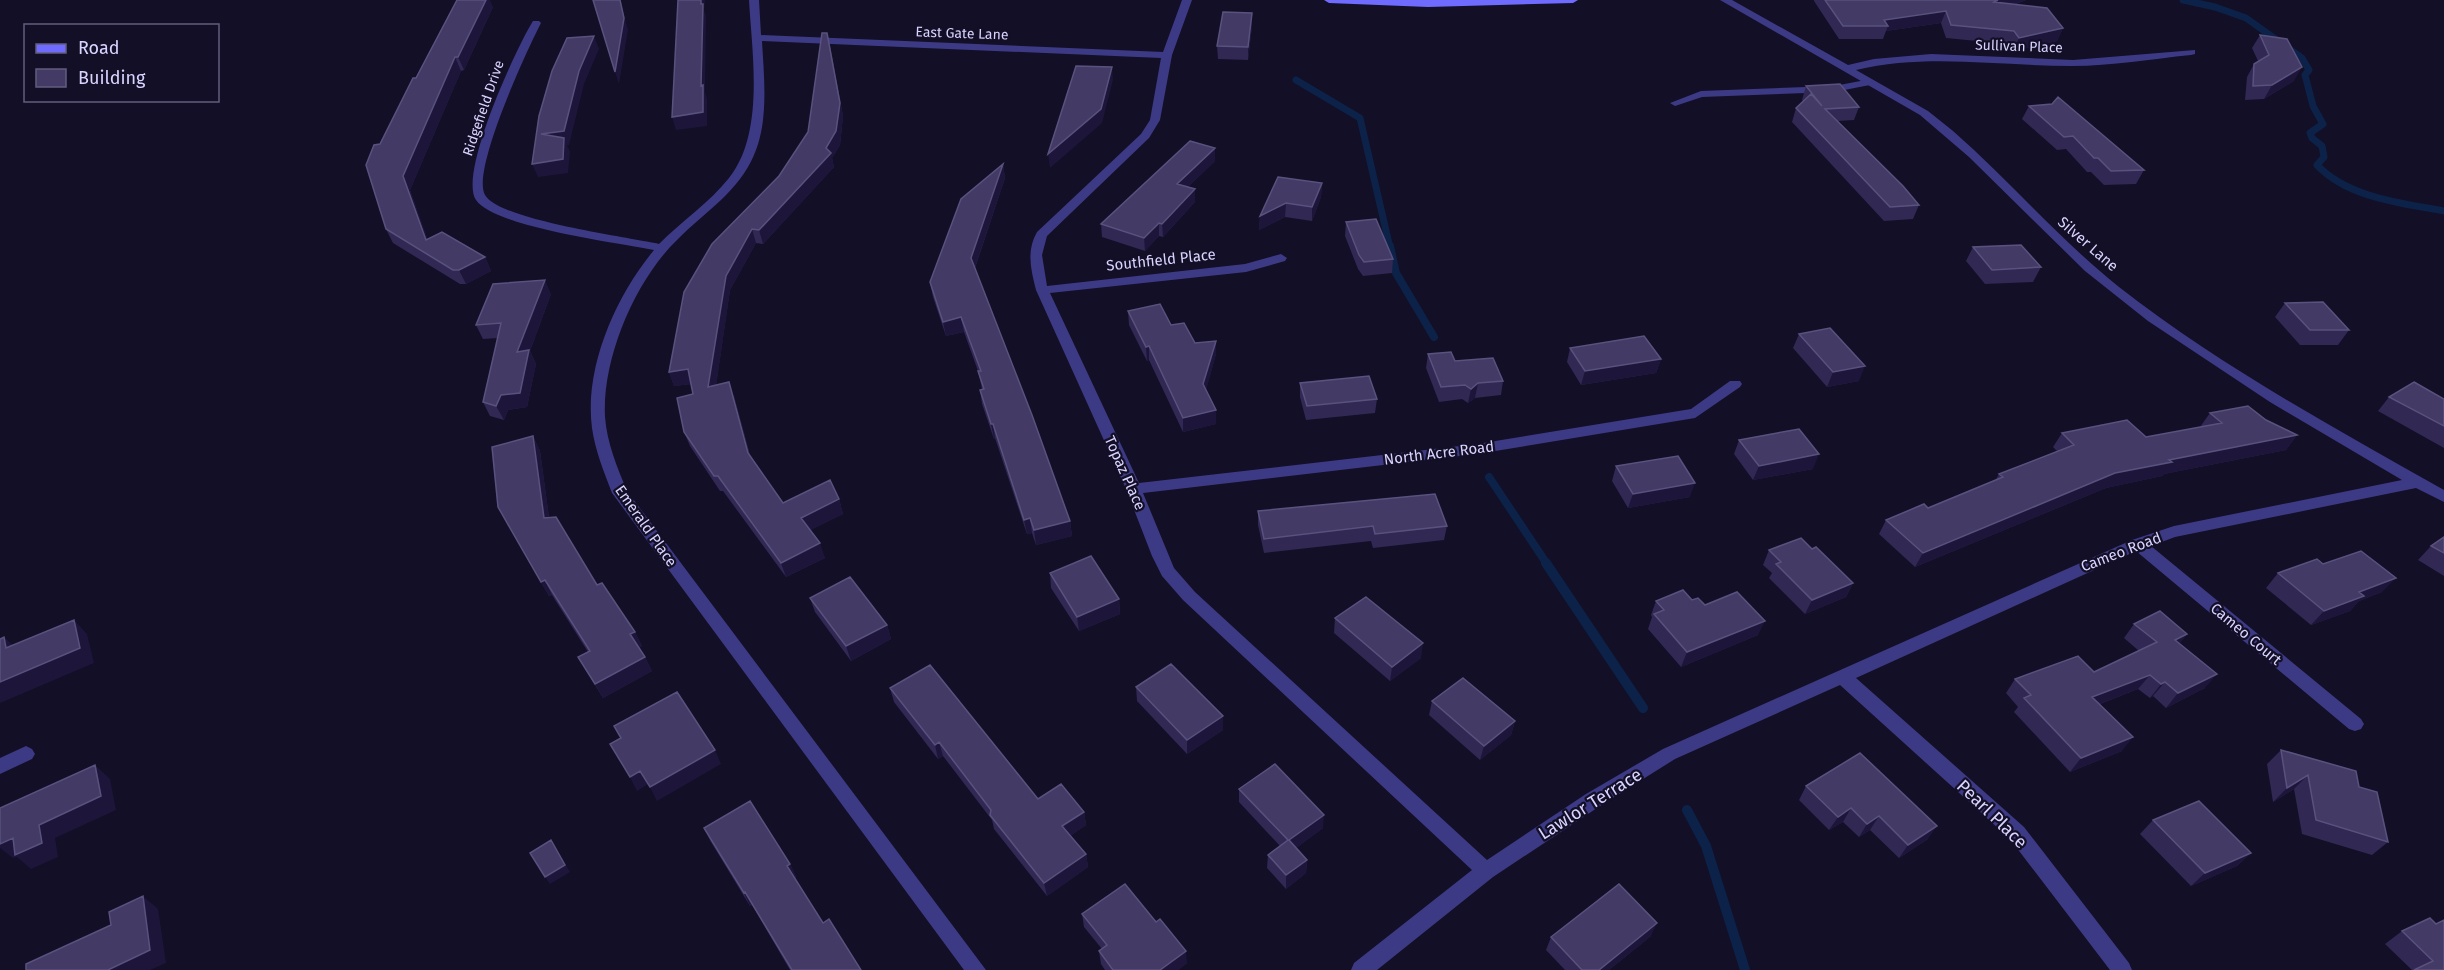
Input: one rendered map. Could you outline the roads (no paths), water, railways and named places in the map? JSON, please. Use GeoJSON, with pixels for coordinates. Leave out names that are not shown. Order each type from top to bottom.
{"type":"FeatureCollection","features":[{"type":"Feature","properties":{"kind":"main road"},"geometry":{"type":"LineString","coordinates":[[1329,0],[1428,4],[1573,0]]}},
{"type":"Feature","properties":{"kind":"street","name":"Emerald Place"},"geometry":{"type":"LineString","coordinates":[[754,0],[756,128],[750,153],[726,187],[662,248],[642,276],[603,366],[598,406],[604,453],[620,493],[976,970]]}},
{"type":"Feature","properties":{"kind":"street","name":"Topaz Place"},"geometry":{"type":"LineString","coordinates":[[1187,0],[1167,55],[1155,120],[1151,128],[1041,235],[1035,251],[1035,262],[1042,290],[1134,489],[1168,573],[1189,596],[1486,871]]}},
{"type":"Feature","properties":{"kind":"street","name":"Silver Lane"},"geometry":{"type":"LineString","coordinates":[[1725,0],[1924,113],[1951,134],[2057,240],[2132,302],[2238,376],[2444,497]]}},
{"type":"Feature","properties":{"kind":"street","name":"Ridgefield Drive"},"geometry":{"type":"LineString","coordinates":[[536,23],[516,61],[479,162],[477,190],[481,199],[495,210],[519,219],[662,248]]}},
{"type":"Feature","properties":{"kind":"street","name":"East Gate Lane"},"geometry":{"type":"LineString","coordinates":[[756,38],[1167,55]]}},
{"type":"Feature","properties":{"kind":"street","name":"Sullivan Place"},"geometry":{"type":"LineString","coordinates":[[1846,69],[1875,60],[1903,57],[2080,63],[2141,59],[2191,52]]}},
{"type":"Feature","properties":{"kind":"street"},"geometry":{"type":"LineString","coordinates":[[1676,103],[1701,94],[1834,89],[1871,82]]}},
{"type":"Feature","properties":{"kind":"street","name":"Southfield Place"},"geometry":{"type":"LineString","coordinates":[[1042,290],[1246,268],[1281,258]]}},
{"type":"Feature","properties":{"kind":"street","name":"North Acre Road"},"geometry":{"type":"LineString","coordinates":[[1134,489],[1477,449],[1695,413],[1735,384]]}},
{"type":"Feature","properties":{"kind":"street","name":"Cameo Road"},"geometry":{"type":"LineString","coordinates":[[1842,676],[2138,544],[2174,532],[2418,482]]}},
{"type":"Feature","properties":{"kind":"street","name":"Cameo Court"},"geometry":{"type":"LineString","coordinates":[[2138,544],[2355,724]]}},
{"type":"Feature","properties":{"kind":"street","name":"Lawlor Terrace"},"geometry":{"type":"LineString","coordinates":[[1361,970],[1486,871],[1593,800],[1669,754],[1842,676]]}},
{"type":"Feature","properties":{"kind":"street","name":"Pearl Place"},"geometry":{"type":"LineString","coordinates":[[1842,676],[2017,833],[2122,970]]}},
{"type":"Feature","properties":{"kind":"street"},"geometry":{"type":"LineString","coordinates":[[0,766],[26,754]]}},
{"type":"Feature","properties":{"kind":"waterway"},"geometry":{"type":"LineString","coordinates":[[2183,0],[2215,7],[2246,18],[2302,58],[2309,70],[2305,75],[2313,106],[2323,124],[2310,133],[2312,138],[2322,146],[2324,157],[2317,165],[2330,176],[2344,185],[2376,197],[2444,211]]}},
{"type":"Feature","properties":{"kind":"waterway"},"geometry":{"type":"LineString","coordinates":[[1296,80],[1360,118],[1390,248]]}},
{"type":"Feature","properties":{"kind":"waterway"},"geometry":{"type":"LineString","coordinates":[[1390,246],[1396,273],[1434,337]]}},
{"type":"Feature","properties":{"kind":"waterway"},"geometry":{"type":"LineString","coordinates":[[1489,477],[1547,564]]}},
{"type":"Feature","properties":{"kind":"waterway"},"geometry":{"type":"LineString","coordinates":[[1546,563],[1643,708]]}},
{"type":"Feature","properties":{"kind":"waterway"},"geometry":{"type":"LineString","coordinates":[[1687,810],[1706,846],[1745,970]]}}]}
